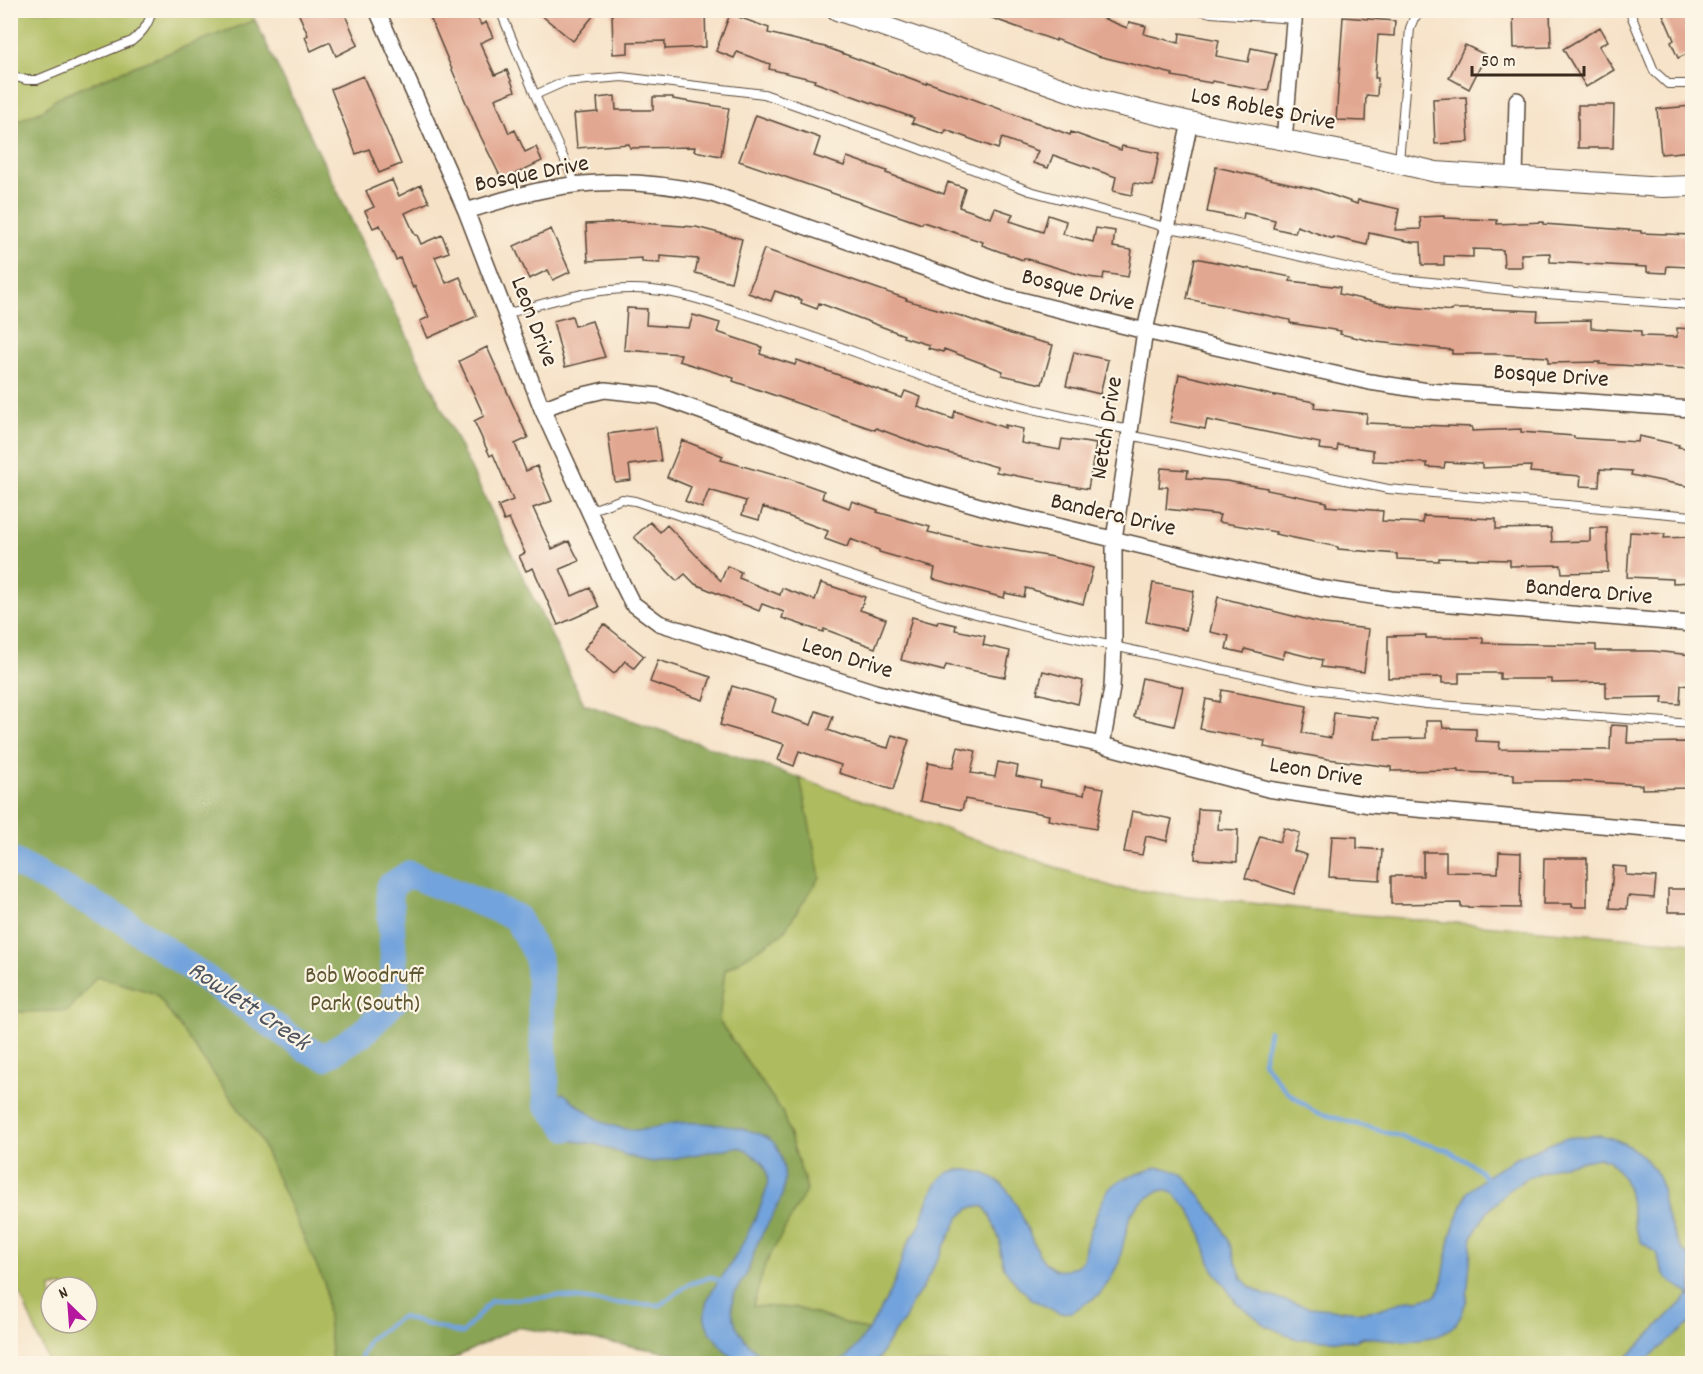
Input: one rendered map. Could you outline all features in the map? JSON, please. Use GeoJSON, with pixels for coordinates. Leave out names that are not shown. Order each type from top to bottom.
{"type":"FeatureCollection","features":[{"type":"Feature","properties":{"kind":"street","name":"Leon Drive"},"geometry":{"type":"LineString","coordinates":[[377,10],[466,211],[542,409],[632,603],[659,622],[875,692],[1102,745],[1268,789],[1359,803],[1692,833]]}},
{"type":"Feature","properties":{"kind":"street","name":"Los Robles Drive"},"geometry":{"type":"LineString","coordinates":[[837,10],[1092,99],[1190,122],[1436,172],[1663,187],[1692,186]]}},
{"type":"Feature","properties":{"kind":"street"},"geometry":{"type":"LineString","coordinates":[[1284,141],[1295,15]]}},
{"type":"Feature","properties":{"kind":"street"},"geometry":{"type":"LineString","coordinates":[[1515,177],[1517,100]]}},
{"type":"Feature","properties":{"kind":"street","name":"Netch Drive"},"geometry":{"type":"LineString","coordinates":[[1102,745],[1112,688],[1114,539],[1145,332],[1190,122]]}},
{"type":"Feature","properties":{"kind":"street","name":"Bosque Drive"},"geometry":{"type":"LineString","coordinates":[[466,211],[518,196],[576,185],[627,182],[676,186],[711,194],[1005,296],[1145,332],[1370,382],[1428,391],[1692,409]]}},
{"type":"Feature","properties":{"kind":"street","name":"Bandera Drive"},"geometry":{"type":"LineString","coordinates":[[542,409],[571,398],[605,390],[659,396],[902,484],[1011,515],[1319,588],[1391,599],[1692,624]]}},
{"type":"Feature","properties":{"kind":"lane"},"geometry":{"type":"LineString","coordinates":[[10,75],[26,80],[36,80],[132,41],[148,23],[152,10]]}},
{"type":"Feature","properties":{"kind":"lane"},"geometry":{"type":"LineString","coordinates":[[500,10],[576,185]]}},
{"type":"Feature","properties":{"kind":"lane"},"geometry":{"type":"LineString","coordinates":[[1198,10],[1295,15]]}},
{"type":"Feature","properties":{"kind":"lane"},"geometry":{"type":"LineString","coordinates":[[1399,164],[1410,28],[1414,18],[1424,10]]}},
{"type":"Feature","properties":{"kind":"lane"},"geometry":{"type":"LineString","coordinates":[[1629,10],[1654,71],[1668,84],[1692,84]]}},
{"type":"Feature","properties":{"kind":"lane"},"geometry":{"type":"LineString","coordinates":[[535,94],[564,82],[622,76],[764,94],[1030,191],[1168,228],[1203,234],[1393,279],[1692,305]]}},
{"type":"Feature","properties":{"kind":"lane"},"geometry":{"type":"LineString","coordinates":[[506,314],[554,300],[603,290],[652,290],[699,299],[783,326],[947,385],[1129,433],[1388,489],[1692,516]]}},
{"type":"Feature","properties":{"kind":"lane"},"geometry":{"type":"LineString","coordinates":[[589,511],[622,499],[635,501],[841,572],[964,611],[1030,628],[1306,688],[1426,704],[1692,724]]}},
{"type":"Feature","properties":{"kind":"green space","name":"Bob Woodruff Park (South)"},"geometry":{"type":"Polygon","coordinates":[[[10,11],[250,11],[584,704],[1116,888],[1342,913],[1692,943],[1692,1363],[692,1364],[678,1354],[517,1327],[444,1363],[49,1363],[10,1270],[10,11]]]}},
{"type":"Feature","properties":{"kind":"green space","name":"Bob Woodruff Park (South)"},"geometry":{"type":"Polygon","coordinates":[[[255,20],[584,704],[800,778],[820,877],[782,934],[725,970],[719,1021],[782,1111],[807,1189],[765,1265],[753,1306],[797,1308],[873,1332],[860,1363],[692,1363],[678,1354],[517,1327],[444,1363],[332,1363],[325,1285],[259,1137],[156,994],[97,976],[68,1011],[14,1012],[11,1007],[10,124],[43,110],[59,97],[255,20]]]}},
{"type":"Feature","properties":{"kind":"water"},"geometry":{"type":"Polygon","coordinates":[[[563,1093],[596,1118],[624,1129],[639,1130],[680,1123],[723,1125],[752,1131],[774,1142],[781,1156],[784,1172],[783,1191],[759,1241],[746,1275],[734,1295],[732,1307],[735,1323],[744,1338],[762,1356],[779,1363],[737,1363],[713,1336],[705,1319],[709,1297],[738,1252],[766,1192],[767,1173],[763,1164],[747,1151],[736,1147],[654,1162],[637,1159],[596,1144],[574,1141],[556,1130],[539,1103],[563,1093]]]}},
{"type":"Feature","properties":{"kind":"water"},"geometry":{"type":"Polygon","coordinates":[[[1600,1135],[1630,1146],[1646,1159],[1658,1177],[1662,1187],[1664,1206],[1675,1235],[1682,1250],[1692,1259],[1692,1296],[1668,1279],[1656,1252],[1641,1242],[1635,1227],[1628,1188],[1624,1179],[1609,1160],[1599,1158],[1558,1166],[1527,1178],[1508,1191],[1486,1213],[1472,1237],[1467,1299],[1461,1316],[1448,1330],[1437,1336],[1407,1341],[1364,1337],[1355,1341],[1298,1339],[1267,1326],[1236,1302],[1212,1268],[1200,1231],[1189,1209],[1173,1193],[1165,1190],[1158,1191],[1139,1204],[1130,1215],[1119,1262],[1110,1280],[1099,1295],[1072,1312],[1059,1313],[1033,1300],[1017,1285],[1004,1268],[1000,1241],[990,1215],[984,1207],[970,1208],[959,1218],[923,1287],[910,1306],[905,1320],[893,1334],[876,1363],[838,1363],[846,1358],[863,1338],[879,1312],[892,1288],[909,1241],[920,1225],[935,1186],[943,1176],[954,1171],[970,1170],[992,1177],[1006,1189],[1016,1203],[1038,1252],[1046,1263],[1057,1270],[1068,1270],[1083,1259],[1086,1242],[1096,1215],[1112,1186],[1154,1168],[1174,1171],[1184,1176],[1217,1218],[1228,1239],[1242,1278],[1249,1286],[1265,1295],[1309,1307],[1361,1312],[1376,1310],[1411,1299],[1418,1300],[1435,1296],[1441,1288],[1451,1234],[1467,1193],[1485,1177],[1514,1159],[1564,1138],[1600,1135]]]}},
{"type":"Feature","properties":{"kind":"water"},"geometry":{"type":"Polygon","coordinates":[[[1689,1295],[1692,1298],[1692,1322],[1642,1363],[1621,1363],[1689,1295]]]}},
{"type":"Feature","properties":{"kind":"building"},"geometry":{"type":"Polygon","coordinates":[[[297,10],[343,10],[358,45],[336,56],[330,42],[311,51],[305,37],[308,35],[297,10]]]}},
{"type":"Feature","properties":{"kind":"building"},"geometry":{"type":"Polygon","coordinates":[[[427,10],[474,10],[481,25],[486,22],[493,37],[480,43],[495,75],[507,70],[515,91],[495,99],[509,133],[515,130],[525,152],[536,147],[542,161],[502,180],[477,129],[427,10]]]}},
{"type":"Feature","properties":{"kind":"building"},"geometry":{"type":"Polygon","coordinates":[[[535,10],[598,10],[573,41],[535,10]]]}},
{"type":"Feature","properties":{"kind":"building"},"geometry":{"type":"Polygon","coordinates":[[[612,10],[705,10],[706,47],[665,49],[665,41],[628,42],[628,53],[613,54],[612,10]]]}},
{"type":"Feature","properties":{"kind":"building"},"geometry":{"type":"Polygon","coordinates":[[[976,10],[1097,10],[1095,15],[1127,28],[1129,22],[1146,26],[1144,34],[1179,43],[1180,33],[1219,40],[1216,56],[1248,62],[1251,48],[1276,53],[1268,91],[1212,81],[1211,83],[1172,76],[1173,74],[1098,56],[1056,39],[1056,41],[975,12],[976,10]]]}},
{"type":"Feature","properties":{"kind":"building"},"geometry":{"type":"Polygon","coordinates":[[[1513,10],[1550,10],[1551,47],[1514,48],[1513,10]]]}},
{"type":"Feature","properties":{"kind":"building"},"geometry":{"type":"Polygon","coordinates":[[[1661,10],[1692,10],[1692,52],[1678,58],[1671,42],[1674,40],[1661,10]]]}},
{"type":"Feature","properties":{"kind":"building"},"geometry":{"type":"Polygon","coordinates":[[[730,14],[769,28],[768,33],[825,47],[1070,135],[1071,132],[1121,150],[1122,146],[1159,153],[1153,186],[1134,183],[1132,195],[1113,191],[1116,177],[1053,155],[1048,168],[1033,163],[1038,151],[1002,138],[998,149],[946,130],[944,134],[912,123],[914,118],[814,82],[815,80],[769,69],[770,64],[737,52],[734,58],[716,51],[730,14]]]}},
{"type":"Feature","properties":{"kind":"building"},"geometry":{"type":"Polygon","coordinates":[[[1343,17],[1395,21],[1394,36],[1378,35],[1375,78],[1378,78],[1377,96],[1366,95],[1365,121],[1336,120],[1343,17]]]}},
{"type":"Feature","properties":{"kind":"building"},"geometry":{"type":"Polygon","coordinates":[[[1600,27],[1608,41],[1599,46],[1614,70],[1586,87],[1563,49],[1600,27]]]}},
{"type":"Feature","properties":{"kind":"building"},"geometry":{"type":"Polygon","coordinates":[[[1465,45],[1486,55],[1469,89],[1449,78],[1465,45]]]}},
{"type":"Feature","properties":{"kind":"building"},"geometry":{"type":"Polygon","coordinates":[[[363,76],[401,164],[379,173],[369,149],[356,154],[331,89],[363,76]]]}},
{"type":"Feature","properties":{"kind":"building"},"geometry":{"type":"Polygon","coordinates":[[[615,96],[616,110],[653,110],[653,97],[673,97],[673,99],[729,108],[721,156],[694,151],[695,147],[630,148],[629,144],[577,148],[574,114],[598,112],[597,98],[615,96]]]}},
{"type":"Feature","properties":{"kind":"building"},"geometry":{"type":"Polygon","coordinates":[[[1466,97],[1469,142],[1435,144],[1433,99],[1466,97]]]}},
{"type":"Feature","properties":{"kind":"building"},"geometry":{"type":"Polygon","coordinates":[[[1578,105],[1614,105],[1613,148],[1578,148],[1578,105]]]}},
{"type":"Feature","properties":{"kind":"building"},"geometry":{"type":"Polygon","coordinates":[[[1692,106],[1692,151],[1661,154],[1657,109],[1692,106]]]}},
{"type":"Feature","properties":{"kind":"building"},"geometry":{"type":"Polygon","coordinates":[[[756,115],[820,138],[814,156],[844,166],[847,157],[944,194],[948,182],[965,188],[959,207],[991,218],[995,208],[1013,214],[1010,221],[1043,232],[1048,215],[1066,221],[1063,234],[1093,242],[1096,228],[1115,231],[1113,247],[1132,250],[1128,277],[1104,273],[1103,279],[1088,277],[1024,258],[1023,260],[982,245],[983,242],[923,222],[922,224],[739,161],[756,115]]]}},
{"type":"Feature","properties":{"kind":"building"},"geometry":{"type":"Polygon","coordinates":[[[1216,167],[1315,189],[1357,204],[1358,200],[1399,209],[1395,230],[1421,229],[1420,217],[1444,216],[1444,218],[1497,220],[1497,224],[1543,222],[1543,224],[1641,231],[1641,233],[1691,235],[1690,267],[1667,266],[1666,273],[1647,272],[1647,267],[1550,262],[1550,253],[1521,254],[1522,267],[1504,267],[1503,250],[1473,249],[1473,257],[1444,256],[1444,265],[1422,265],[1421,242],[1369,233],[1367,245],[1333,237],[1333,239],[1297,226],[1295,233],[1273,228],[1275,220],[1244,213],[1243,219],[1207,212],[1216,167]]]}},
{"type":"Feature","properties":{"kind":"building"},"geometry":{"type":"Polygon","coordinates":[[[392,180],[399,196],[421,185],[429,202],[405,213],[421,244],[442,235],[449,252],[435,257],[446,283],[460,277],[477,316],[428,338],[420,321],[429,317],[415,286],[413,288],[400,258],[396,260],[380,225],[373,228],[365,211],[374,207],[366,191],[392,180]]]}},
{"type":"Feature","properties":{"kind":"building"},"geometry":{"type":"Polygon","coordinates":[[[626,222],[696,227],[742,239],[731,282],[695,273],[698,259],[660,256],[660,263],[642,262],[642,258],[588,261],[586,224],[626,222]]]}},
{"type":"Feature","properties":{"kind":"building"},"geometry":{"type":"Polygon","coordinates":[[[551,229],[570,272],[553,280],[548,270],[529,279],[514,246],[551,229]]]}},
{"type":"Feature","properties":{"kind":"building"},"geometry":{"type":"Polygon","coordinates":[[[764,249],[906,300],[1053,345],[1042,384],[1002,375],[1003,371],[944,349],[943,352],[928,348],[929,345],[903,337],[904,335],[819,303],[817,309],[801,303],[802,300],[775,291],[771,301],[748,293],[764,249]]]}},
{"type":"Feature","properties":{"kind":"building"},"geometry":{"type":"Polygon","coordinates":[[[1195,258],[1291,277],[1290,281],[1340,287],[1339,294],[1397,307],[1452,311],[1452,309],[1487,309],[1538,311],[1537,321],[1591,320],[1591,328],[1641,331],[1641,336],[1677,337],[1677,328],[1692,329],[1692,369],[1599,364],[1600,362],[1548,363],[1548,357],[1452,354],[1452,350],[1376,342],[1340,334],[1341,331],[1290,323],[1290,320],[1187,299],[1195,258]]]}},
{"type":"Feature","properties":{"kind":"building"},"geometry":{"type":"Polygon","coordinates":[[[627,308],[647,309],[646,325],[689,328],[693,315],[720,323],[717,332],[762,347],[760,354],[795,365],[797,360],[902,398],[905,391],[921,397],[918,407],[953,419],[955,411],[1005,428],[1005,425],[1023,429],[1021,443],[1060,450],[1062,439],[1096,444],[1088,489],[996,472],[997,467],[927,447],[876,428],[875,430],[733,381],[734,378],[679,361],[681,354],[624,350],[627,308]]]}},
{"type":"Feature","properties":{"kind":"building"},"geometry":{"type":"Polygon","coordinates":[[[572,316],[575,326],[592,321],[605,357],[565,367],[553,321],[572,316]]]}},
{"type":"Feature","properties":{"kind":"building"},"geometry":{"type":"Polygon","coordinates":[[[487,347],[528,438],[515,444],[526,471],[537,466],[552,501],[533,508],[552,549],[569,541],[579,561],[560,569],[572,596],[590,588],[599,607],[558,625],[533,568],[526,571],[519,556],[525,553],[509,519],[504,521],[498,506],[513,500],[493,454],[490,456],[474,421],[484,416],[459,361],[487,347]]]}},
{"type":"Feature","properties":{"kind":"building"},"geometry":{"type":"Polygon","coordinates":[[[1074,352],[1108,360],[1100,394],[1066,386],[1074,352]]]}},
{"type":"Feature","properties":{"kind":"building"},"geometry":{"type":"Polygon","coordinates":[[[1179,374],[1275,396],[1315,402],[1314,408],[1367,414],[1366,423],[1472,427],[1472,431],[1521,429],[1521,432],[1574,436],[1574,438],[1638,442],[1639,436],[1692,449],[1692,487],[1631,475],[1632,471],[1600,469],[1599,487],[1580,486],[1581,476],[1530,472],[1531,466],[1482,468],[1482,464],[1445,462],[1444,468],[1427,467],[1427,463],[1373,461],[1373,450],[1338,445],[1337,451],[1319,449],[1320,443],[1207,420],[1205,429],[1170,422],[1179,374]]]}},
{"type":"Feature","properties":{"kind":"building"},"geometry":{"type":"Polygon","coordinates":[[[656,427],[661,461],[629,465],[631,480],[615,482],[608,434],[656,427]]]}},
{"type":"Feature","properties":{"kind":"building"},"geometry":{"type":"Polygon","coordinates":[[[682,440],[723,456],[721,460],[785,477],[824,491],[822,498],[849,508],[852,501],[878,510],[877,512],[930,527],[928,532],[993,547],[1053,557],[1093,568],[1083,604],[1026,588],[1024,597],[1005,593],[1004,598],[933,579],[935,568],[879,552],[879,550],[850,539],[847,547],[825,539],[828,531],[763,507],[759,520],[742,515],[746,501],[709,490],[702,508],[685,501],[691,487],[667,477],[682,440]]]}},
{"type":"Feature","properties":{"kind":"building"},"geometry":{"type":"Polygon","coordinates":[[[1161,468],[1188,470],[1187,478],[1226,481],[1267,488],[1267,490],[1327,502],[1326,506],[1383,511],[1382,521],[1423,523],[1423,516],[1496,519],[1496,529],[1551,528],[1552,542],[1590,541],[1590,528],[1607,528],[1608,572],[1562,573],[1561,565],[1510,566],[1510,560],[1397,559],[1397,554],[1338,549],[1338,547],[1275,534],[1276,532],[1218,522],[1220,515],[1166,509],[1168,487],[1159,487],[1161,468]]]}},
{"type":"Feature","properties":{"kind":"building"},"geometry":{"type":"Polygon","coordinates":[[[650,522],[660,532],[667,525],[721,581],[727,566],[741,572],[739,578],[780,595],[782,588],[815,600],[821,583],[865,597],[860,610],[886,619],[875,648],[824,629],[823,632],[782,618],[784,612],[762,604],[759,611],[695,584],[685,574],[677,581],[634,537],[650,522]]]}},
{"type":"Feature","properties":{"kind":"building"},"geometry":{"type":"Polygon","coordinates":[[[1630,532],[1665,534],[1664,538],[1689,537],[1689,551],[1692,551],[1692,582],[1673,583],[1673,579],[1627,577],[1630,532]]]}},
{"type":"Feature","properties":{"kind":"building"},"geometry":{"type":"Polygon","coordinates":[[[1153,583],[1194,591],[1186,630],[1146,622],[1153,583]]]}},
{"type":"Feature","properties":{"kind":"building"},"geometry":{"type":"Polygon","coordinates":[[[1218,597],[1324,624],[1369,629],[1364,672],[1321,667],[1322,660],[1285,651],[1283,659],[1245,649],[1244,653],[1226,649],[1229,636],[1210,632],[1218,597]]]}},
{"type":"Feature","properties":{"kind":"building"},"geometry":{"type":"Polygon","coordinates":[[[912,617],[937,624],[938,621],[956,625],[955,630],[985,636],[983,645],[1010,651],[1005,677],[946,665],[944,671],[901,660],[912,617]]]}},
{"type":"Feature","properties":{"kind":"building"},"geometry":{"type":"Polygon","coordinates":[[[604,624],[644,656],[634,668],[625,661],[614,674],[584,649],[604,624]]]}},
{"type":"Feature","properties":{"kind":"building"},"geometry":{"type":"Polygon","coordinates":[[[1426,635],[1426,638],[1483,638],[1483,643],[1596,645],[1596,651],[1653,651],[1692,655],[1692,686],[1681,685],[1680,704],[1662,703],[1663,697],[1606,698],[1606,682],[1552,683],[1552,679],[1500,679],[1500,673],[1459,673],[1459,683],[1442,683],[1442,677],[1388,678],[1388,636],[1426,635]]]}},
{"type":"Feature","properties":{"kind":"building"},"geometry":{"type":"Polygon","coordinates":[[[658,660],[711,677],[703,700],[650,682],[658,660]]]}},
{"type":"Feature","properties":{"kind":"building"},"geometry":{"type":"Polygon","coordinates":[[[1043,671],[1083,681],[1078,704],[1037,693],[1043,671]]]}},
{"type":"Feature","properties":{"kind":"building"},"geometry":{"type":"Polygon","coordinates":[[[1142,678],[1183,687],[1174,726],[1134,717],[1142,678]]]}},
{"type":"Feature","properties":{"kind":"building"},"geometry":{"type":"Polygon","coordinates":[[[732,686],[776,699],[772,712],[811,725],[816,711],[833,717],[828,730],[850,738],[888,748],[892,735],[909,740],[893,790],[839,773],[841,765],[799,751],[794,766],[778,760],[784,744],[720,725],[732,686]]]}},
{"type":"Feature","properties":{"kind":"building"},"geometry":{"type":"Polygon","coordinates":[[[1222,690],[1307,706],[1302,733],[1331,738],[1334,713],[1378,718],[1375,739],[1426,738],[1426,721],[1442,721],[1443,728],[1476,729],[1476,741],[1500,742],[1499,749],[1610,750],[1611,725],[1628,726],[1627,743],[1689,742],[1690,788],[1642,789],[1642,785],[1577,781],[1514,781],[1514,774],[1458,772],[1458,770],[1391,771],[1391,767],[1328,759],[1264,747],[1265,741],[1200,729],[1206,699],[1220,702],[1222,690]]]}},
{"type":"Feature","properties":{"kind":"building"},"geometry":{"type":"Polygon","coordinates":[[[958,747],[976,751],[971,773],[995,777],[998,762],[1018,766],[1016,776],[1041,781],[1040,787],[1084,795],[1086,785],[1104,788],[1096,829],[1048,820],[1049,815],[965,799],[962,810],[920,801],[928,763],[953,768],[958,747]]]}},
{"type":"Feature","properties":{"kind":"building"},"geometry":{"type":"Polygon","coordinates":[[[1198,809],[1219,810],[1218,829],[1238,830],[1237,862],[1195,859],[1198,809]]]}},
{"type":"Feature","properties":{"kind":"building"},"geometry":{"type":"Polygon","coordinates":[[[1132,811],[1172,819],[1167,841],[1146,836],[1142,855],[1124,852],[1132,811]]]}},
{"type":"Feature","properties":{"kind":"building"},"geometry":{"type":"Polygon","coordinates":[[[1284,828],[1300,833],[1294,851],[1307,855],[1294,894],[1245,878],[1260,836],[1280,842],[1284,828]]]}},
{"type":"Feature","properties":{"kind":"building"},"geometry":{"type":"Polygon","coordinates":[[[1332,836],[1357,837],[1357,848],[1382,850],[1380,880],[1329,877],[1332,836]]]}},
{"type":"Feature","properties":{"kind":"building"},"geometry":{"type":"Polygon","coordinates":[[[1423,852],[1446,852],[1446,872],[1498,873],[1499,852],[1521,853],[1520,908],[1461,907],[1461,903],[1391,904],[1391,876],[1423,876],[1423,852]]]}},
{"type":"Feature","properties":{"kind":"building"},"geometry":{"type":"Polygon","coordinates":[[[1544,858],[1587,858],[1587,907],[1572,907],[1572,904],[1543,904],[1544,858]]]}},
{"type":"Feature","properties":{"kind":"building"},"geometry":{"type":"Polygon","coordinates":[[[1613,866],[1626,867],[1626,875],[1656,877],[1654,898],[1628,896],[1627,909],[1610,908],[1613,866]]]}},
{"type":"Feature","properties":{"kind":"building"},"geometry":{"type":"Polygon","coordinates":[[[1668,889],[1692,889],[1692,912],[1668,912],[1668,889]]]}},
{"type":"Feature","properties":{"kind":"waterway","name":"Rowlett Creek"},"geometry":{"type":"LineString","coordinates":[[10,860],[121,919],[307,1049],[325,1057],[364,1032],[396,999],[389,887],[409,874],[516,917],[538,958],[547,1103],[568,1128]]}},
{"type":"Feature","properties":{"kind":"waterway"},"geometry":{"type":"LineString","coordinates":[[1269,1031],[1263,1062],[1286,1091],[1315,1112],[1447,1150],[1476,1167],[1488,1181]]}},
{"type":"Feature","properties":{"kind":"waterway"},"geometry":{"type":"LineString","coordinates":[[358,1364],[369,1339],[401,1317],[462,1334],[491,1301],[557,1296],[610,1303],[660,1305],[689,1284],[711,1277],[722,1282]]}}]}
